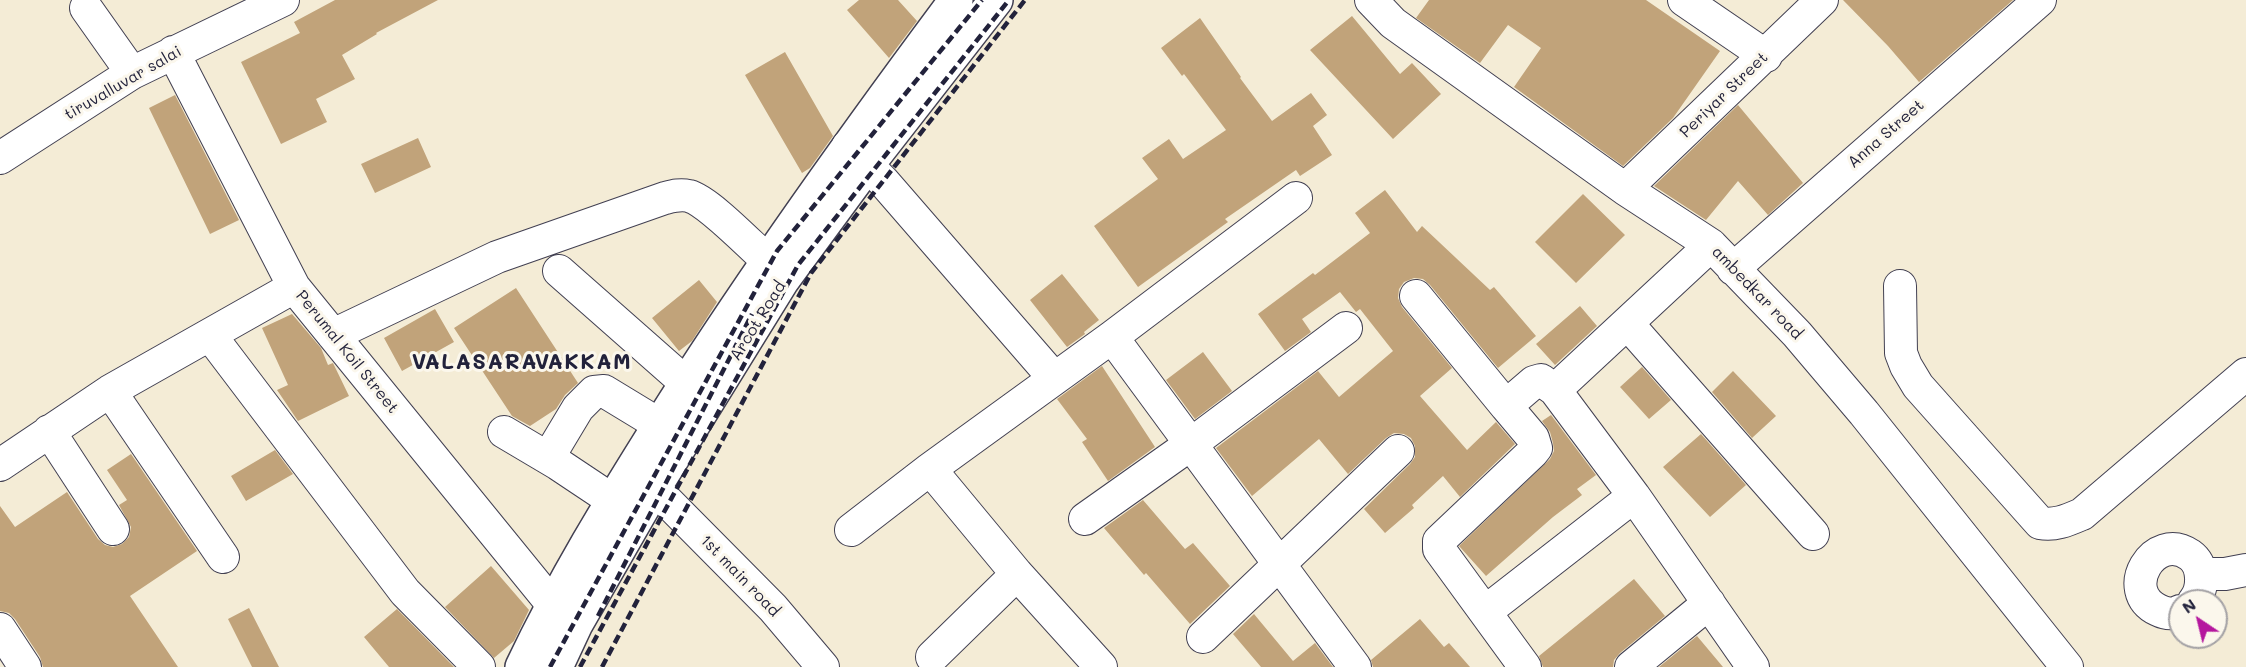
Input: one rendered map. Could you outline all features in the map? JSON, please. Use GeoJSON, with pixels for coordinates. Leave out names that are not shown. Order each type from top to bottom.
{"type":"FeatureCollection","features":[{"type":"Feature","properties":{"kind":"main road","name":"Arcot Road"},"geometry":{"type":"LineString","coordinates":[[522,667],[564,614],[654,488],[858,154],[956,0]]}},
{"type":"Feature","properties":{"kind":"main road","name":"Arcot Road"},"geometry":{"type":"LineString","coordinates":[[556,667],[564,614],[612,500],[767,260],[996,0]]}},
{"type":"Feature","properties":{"kind":"street","name":"tiruvalluvar salai"},"geometry":{"type":"LineString","coordinates":[[0,158],[132,73],[283,0]]}},
{"type":"Feature","properties":{"kind":"street","name":"ambedkar road"},"geometry":{"type":"LineString","coordinates":[[1371,0],[1393,23],[1625,189],[1711,245],[1797,334],[1864,413],[2067,667]]}},
{"type":"Feature","properties":{"kind":"street"},"geometry":{"type":"LineString","coordinates":[[1684,0],[1766,56]]}},
{"type":"Feature","properties":{"kind":"street","name":"Periyar Street"},"geometry":{"type":"LineString","coordinates":[[1625,189],[1822,0]]}},
{"type":"Feature","properties":{"kind":"street","name":"Anna Street"},"geometry":{"type":"LineString","coordinates":[[1732,269],[2040,0]]}},
{"type":"Feature","properties":{"kind":"street"},"geometry":{"type":"LineString","coordinates":[[86,8],[132,73]]}},
{"type":"Feature","properties":{"kind":"street"},"geometry":{"type":"LineString","coordinates":[[173,52],[294,287]]}},
{"type":"Feature","properties":{"kind":"street"},"geometry":{"type":"LineString","coordinates":[[858,154],[1054,378]]}},
{"type":"Feature","properties":{"kind":"street"},"geometry":{"type":"LineString","coordinates":[[333,335],[497,257],[679,195],[691,196],[767,260]]}},
{"type":"Feature","properties":{"kind":"street"},"geometry":{"type":"LineString","coordinates":[[851,530],[1296,198]]}},
{"type":"Feature","properties":{"kind":"street"},"geometry":{"type":"LineString","coordinates":[[1555,390],[1711,245]]}},
{"type":"Feature","properties":{"kind":"street"},"geometry":{"type":"LineString","coordinates":[[560,271],[686,383]]}},
{"type":"Feature","properties":{"kind":"street"},"geometry":{"type":"LineString","coordinates":[[1900,286],[1901,353],[1906,366],[1918,386],[2040,523],[2048,525],[2064,522],[2082,514],[2246,374]]}},
{"type":"Feature","properties":{"kind":"street","name":"Perumal Koil Street"},"geometry":{"type":"LineString","coordinates":[[0,465],[110,391],[294,287],[564,614]]}},
{"type":"Feature","properties":{"kind":"street"},"geometry":{"type":"LineString","coordinates":[[1416,296],[1533,438],[1536,448],[1438,541],[1439,549],[1525,667]]}},
{"type":"Feature","properties":{"kind":"street"},"geometry":{"type":"LineString","coordinates":[[1627,323],[1813,534]]}},
{"type":"Feature","properties":{"kind":"street"},"geometry":{"type":"LineString","coordinates":[[1085,519],[1191,444],[1346,328]]}},
{"type":"Feature","properties":{"kind":"street"},"geometry":{"type":"LineString","coordinates":[[210,335],[405,592],[479,667]]}},
{"type":"Feature","properties":{"kind":"street"},"geometry":{"type":"LineString","coordinates":[[1112,337],[1355,667]]}},
{"type":"Feature","properties":{"kind":"street"},"geometry":{"type":"LineString","coordinates":[[1506,406],[1538,380],[1555,390],[1634,496],[1753,667]]}},
{"type":"Feature","properties":{"kind":"street"},"geometry":{"type":"LineString","coordinates":[[110,391],[223,557]]}},
{"type":"Feature","properties":{"kind":"street"},"geometry":{"type":"LineString","coordinates":[[548,458],[578,408],[594,392],[604,391],[660,424]]}},
{"type":"Feature","properties":{"kind":"street"},"geometry":{"type":"LineString","coordinates":[[49,431],[113,529]]}},
{"type":"Feature","properties":{"kind":"street"},"geometry":{"type":"LineString","coordinates":[[504,432],[612,500]]}},
{"type":"Feature","properties":{"kind":"street"},"geometry":{"type":"LineString","coordinates":[[1203,637],[1398,451]]}},
{"type":"Feature","properties":{"kind":"street"},"geometry":{"type":"LineString","coordinates":[[930,469],[1017,574],[1101,667]]}},
{"type":"Feature","properties":{"kind":"street","name":"1st main road"},"geometry":{"type":"LineString","coordinates":[[654,488],[773,608],[810,661]]}},
{"type":"Feature","properties":{"kind":"street"},"geometry":{"type":"LineString","coordinates":[[1485,612],[1634,496]]}},
{"type":"Feature","properties":{"kind":"street"},"geometry":{"type":"LineString","coordinates":[[2168,613],[2152,608],[2141,589],[2141,576],[2146,562],[2157,553],[2169,549],[2190,555],[2197,563],[2197,588],[2225,574],[2246,570]]}},
{"type":"Feature","properties":{"kind":"street"},"geometry":{"type":"LineString","coordinates":[[932,657],[1017,574]]}},
{"type":"Feature","properties":{"kind":"street"},"geometry":{"type":"LineString","coordinates":[[1631,667],[1709,603]]}},
{"type":"Feature","properties":{"kind":"street"},"geometry":{"type":"LineString","coordinates":[[0,629],[25,667]]}},
{"type":"Feature","properties":{"kind":"building"},"geometry":{"type":"Polygon","coordinates":[[[335,0],[438,0],[376,33],[342,55],[355,79],[316,99],[327,122],[281,144],[241,62],[300,33],[294,22],[335,0]]]}},
{"type":"Feature","properties":{"kind":"building"},"geometry":{"type":"Polygon","coordinates":[[[859,0],[898,0],[917,21],[889,58],[847,10],[859,0]]]}},
{"type":"Feature","properties":{"kind":"building"},"geometry":{"type":"Polygon","coordinates":[[[1429,0],[1646,0],[1720,51],[1673,118],[1623,166],[1514,87],[1541,48],[1508,25],[1480,63],[1416,18],[1429,0]]]}},
{"type":"Feature","properties":{"kind":"building"},"geometry":{"type":"Polygon","coordinates":[[[1843,0],[2013,0],[1919,82],[1843,0]]]}},
{"type":"Feature","properties":{"kind":"building"},"geometry":{"type":"Polygon","coordinates":[[[1352,16],[1400,74],[1412,63],[1441,94],[1393,139],[1310,50],[1352,16]]]}},
{"type":"Feature","properties":{"kind":"building"},"geometry":{"type":"Polygon","coordinates":[[[1200,18],[1272,121],[1311,93],[1327,115],[1313,126],[1332,155],[1300,176],[1296,170],[1225,219],[1228,222],[1138,287],[1094,226],[1158,179],[1142,158],[1169,139],[1183,159],[1226,130],[1184,74],[1182,76],[1161,48],[1200,18]]]}},
{"type":"Feature","properties":{"kind":"building"},"geometry":{"type":"Polygon","coordinates":[[[785,52],[833,136],[810,168],[802,173],[745,75],[785,52]]]}},
{"type":"Feature","properties":{"kind":"building"},"geometry":{"type":"Polygon","coordinates":[[[175,95],[239,220],[210,234],[149,108],[175,95]]]}},
{"type":"Feature","properties":{"kind":"building"},"geometry":{"type":"Polygon","coordinates":[[[1738,105],[1803,183],[1768,215],[1738,181],[1706,220],[1654,186],[1738,105]]]}},
{"type":"Feature","properties":{"kind":"building"},"geometry":{"type":"Polygon","coordinates":[[[418,138],[431,167],[375,193],[361,164],[418,138]]]}},
{"type":"Feature","properties":{"kind":"building"},"geometry":{"type":"Polygon","coordinates":[[[1385,190],[1417,232],[1422,226],[1490,290],[1494,287],[1536,336],[1498,368],[1430,285],[1423,279],[1414,278],[1404,282],[1399,289],[1398,298],[1402,307],[1452,368],[1420,396],[1467,450],[1496,422],[1515,444],[1460,497],[1443,476],[1412,505],[1414,508],[1385,533],[1364,509],[1415,457],[1415,446],[1411,438],[1404,434],[1394,433],[1386,438],[1348,474],[1319,439],[1252,496],[1216,448],[1318,371],[1339,397],[1393,351],[1360,309],[1356,312],[1340,292],[1302,319],[1311,332],[1285,351],[1258,314],[1313,273],[1315,275],[1370,233],[1355,213],[1385,190]]]}},
{"type":"Feature","properties":{"kind":"building"},"geometry":{"type":"Polygon","coordinates":[[[1583,194],[1625,235],[1576,283],[1535,242],[1583,194]]]}},
{"type":"Feature","properties":{"kind":"building"},"geometry":{"type":"Polygon","coordinates":[[[1062,274],[1099,320],[1067,347],[1030,300],[1062,274]]]}},
{"type":"Feature","properties":{"kind":"building"},"geometry":{"type":"Polygon","coordinates":[[[699,280],[717,302],[692,341],[679,351],[652,318],[699,280]]]}},
{"type":"Feature","properties":{"kind":"building"},"geometry":{"type":"Polygon","coordinates":[[[516,288],[578,383],[565,395],[556,409],[530,426],[512,416],[454,328],[516,288]]]}},
{"type":"Feature","properties":{"kind":"building"},"geometry":{"type":"Polygon","coordinates":[[[1580,306],[1597,326],[1555,365],[1536,344],[1580,306]]]}},
{"type":"Feature","properties":{"kind":"building"},"geometry":{"type":"Polygon","coordinates":[[[435,309],[454,342],[402,371],[384,338],[435,309]]]}},
{"type":"Feature","properties":{"kind":"building"},"geometry":{"type":"Polygon","coordinates":[[[292,314],[321,348],[328,365],[333,363],[349,396],[298,421],[277,390],[288,385],[262,328],[292,314]]]}},
{"type":"Feature","properties":{"kind":"building"},"geometry":{"type":"Polygon","coordinates":[[[1203,352],[1232,391],[1195,419],[1166,380],[1203,352]]]}},
{"type":"Feature","properties":{"kind":"building"},"geometry":{"type":"Polygon","coordinates":[[[1102,366],[1155,447],[1108,481],[1082,442],[1087,439],[1057,399],[1102,366]]]}},
{"type":"Feature","properties":{"kind":"building"},"geometry":{"type":"Polygon","coordinates":[[[1642,367],[1671,400],[1649,419],[1620,387],[1642,367]]]}},
{"type":"Feature","properties":{"kind":"building"},"geometry":{"type":"Polygon","coordinates":[[[1733,371],[1776,416],[1752,438],[1712,392],[1733,371]]]}},
{"type":"Feature","properties":{"kind":"building"},"geometry":{"type":"Polygon","coordinates":[[[1551,415],[1596,475],[1577,489],[1582,495],[1553,517],[1486,576],[1459,546],[1550,459],[1554,451],[1553,443],[1550,432],[1542,421],[1551,415]]]}},
{"type":"Feature","properties":{"kind":"building"},"geometry":{"type":"Polygon","coordinates":[[[1701,434],[1746,485],[1710,517],[1663,467],[1701,434]]]}},
{"type":"Feature","properties":{"kind":"building"},"geometry":{"type":"Polygon","coordinates":[[[275,450],[293,474],[246,501],[231,476],[275,450]]]}},
{"type":"Feature","properties":{"kind":"building"},"geometry":{"type":"Polygon","coordinates":[[[131,454],[197,551],[130,596],[178,667],[43,667],[40,657],[15,619],[9,613],[0,611],[0,506],[15,527],[67,492],[98,539],[105,545],[113,547],[122,544],[129,537],[131,527],[119,505],[127,500],[107,470],[131,454]]]}},
{"type":"Feature","properties":{"kind":"building"},"geometry":{"type":"Polygon","coordinates":[[[1143,500],[1185,549],[1193,543],[1230,586],[1190,624],[1104,528],[1143,500]]]}},
{"type":"Feature","properties":{"kind":"building"},"geometry":{"type":"Polygon","coordinates":[[[491,566],[529,610],[514,641],[494,658],[445,607],[491,566]]]}},
{"type":"Feature","properties":{"kind":"building"},"geometry":{"type":"Polygon","coordinates":[[[1634,579],[1665,616],[1620,653],[1614,660],[1613,667],[1543,667],[1539,656],[1634,579]]]}},
{"type":"Feature","properties":{"kind":"building"},"geometry":{"type":"Polygon","coordinates":[[[249,608],[279,667],[252,667],[228,619],[249,608]]]}},
{"type":"Feature","properties":{"kind":"building"},"geometry":{"type":"Polygon","coordinates":[[[397,609],[454,667],[389,667],[364,637],[397,609]]]}},
{"type":"Feature","properties":{"kind":"building"},"geometry":{"type":"Polygon","coordinates":[[[1254,614],[1293,661],[1315,643],[1333,667],[1261,667],[1233,634],[1254,614]]]}},
{"type":"Feature","properties":{"kind":"building"},"geometry":{"type":"Polygon","coordinates":[[[1420,619],[1444,647],[1449,643],[1470,667],[1373,667],[1371,660],[1420,619]]]}},
{"type":"Feature","properties":{"kind":"building"},"geometry":{"type":"Polygon","coordinates":[[[1697,636],[1723,667],[1659,667],[1697,636]]]}},
{"type":"Feature","properties":{"kind":"railway"},"geometry":{"type":"LineString","coordinates":[[550,667],[777,251],[982,0]]}},
{"type":"Feature","properties":{"kind":"railway"},"geometry":{"type":"LineString","coordinates":[[580,667],[798,265],[1009,0]]}},
{"type":"Feature","properties":{"kind":"railway"},"geometry":{"type":"LineString","coordinates":[[602,667],[811,273],[1025,0]]}},
{"type":"Feature","properties":{"kind":"railway"},"geometry":{"type":"LineString","coordinates":[[598,616],[752,314]]}},
{"type":"Feature","properties":{"kind":"district","name":"VALASARAVAKKAM"},"geometry":{"type":"Point","coordinates":[522,362]}}]}
